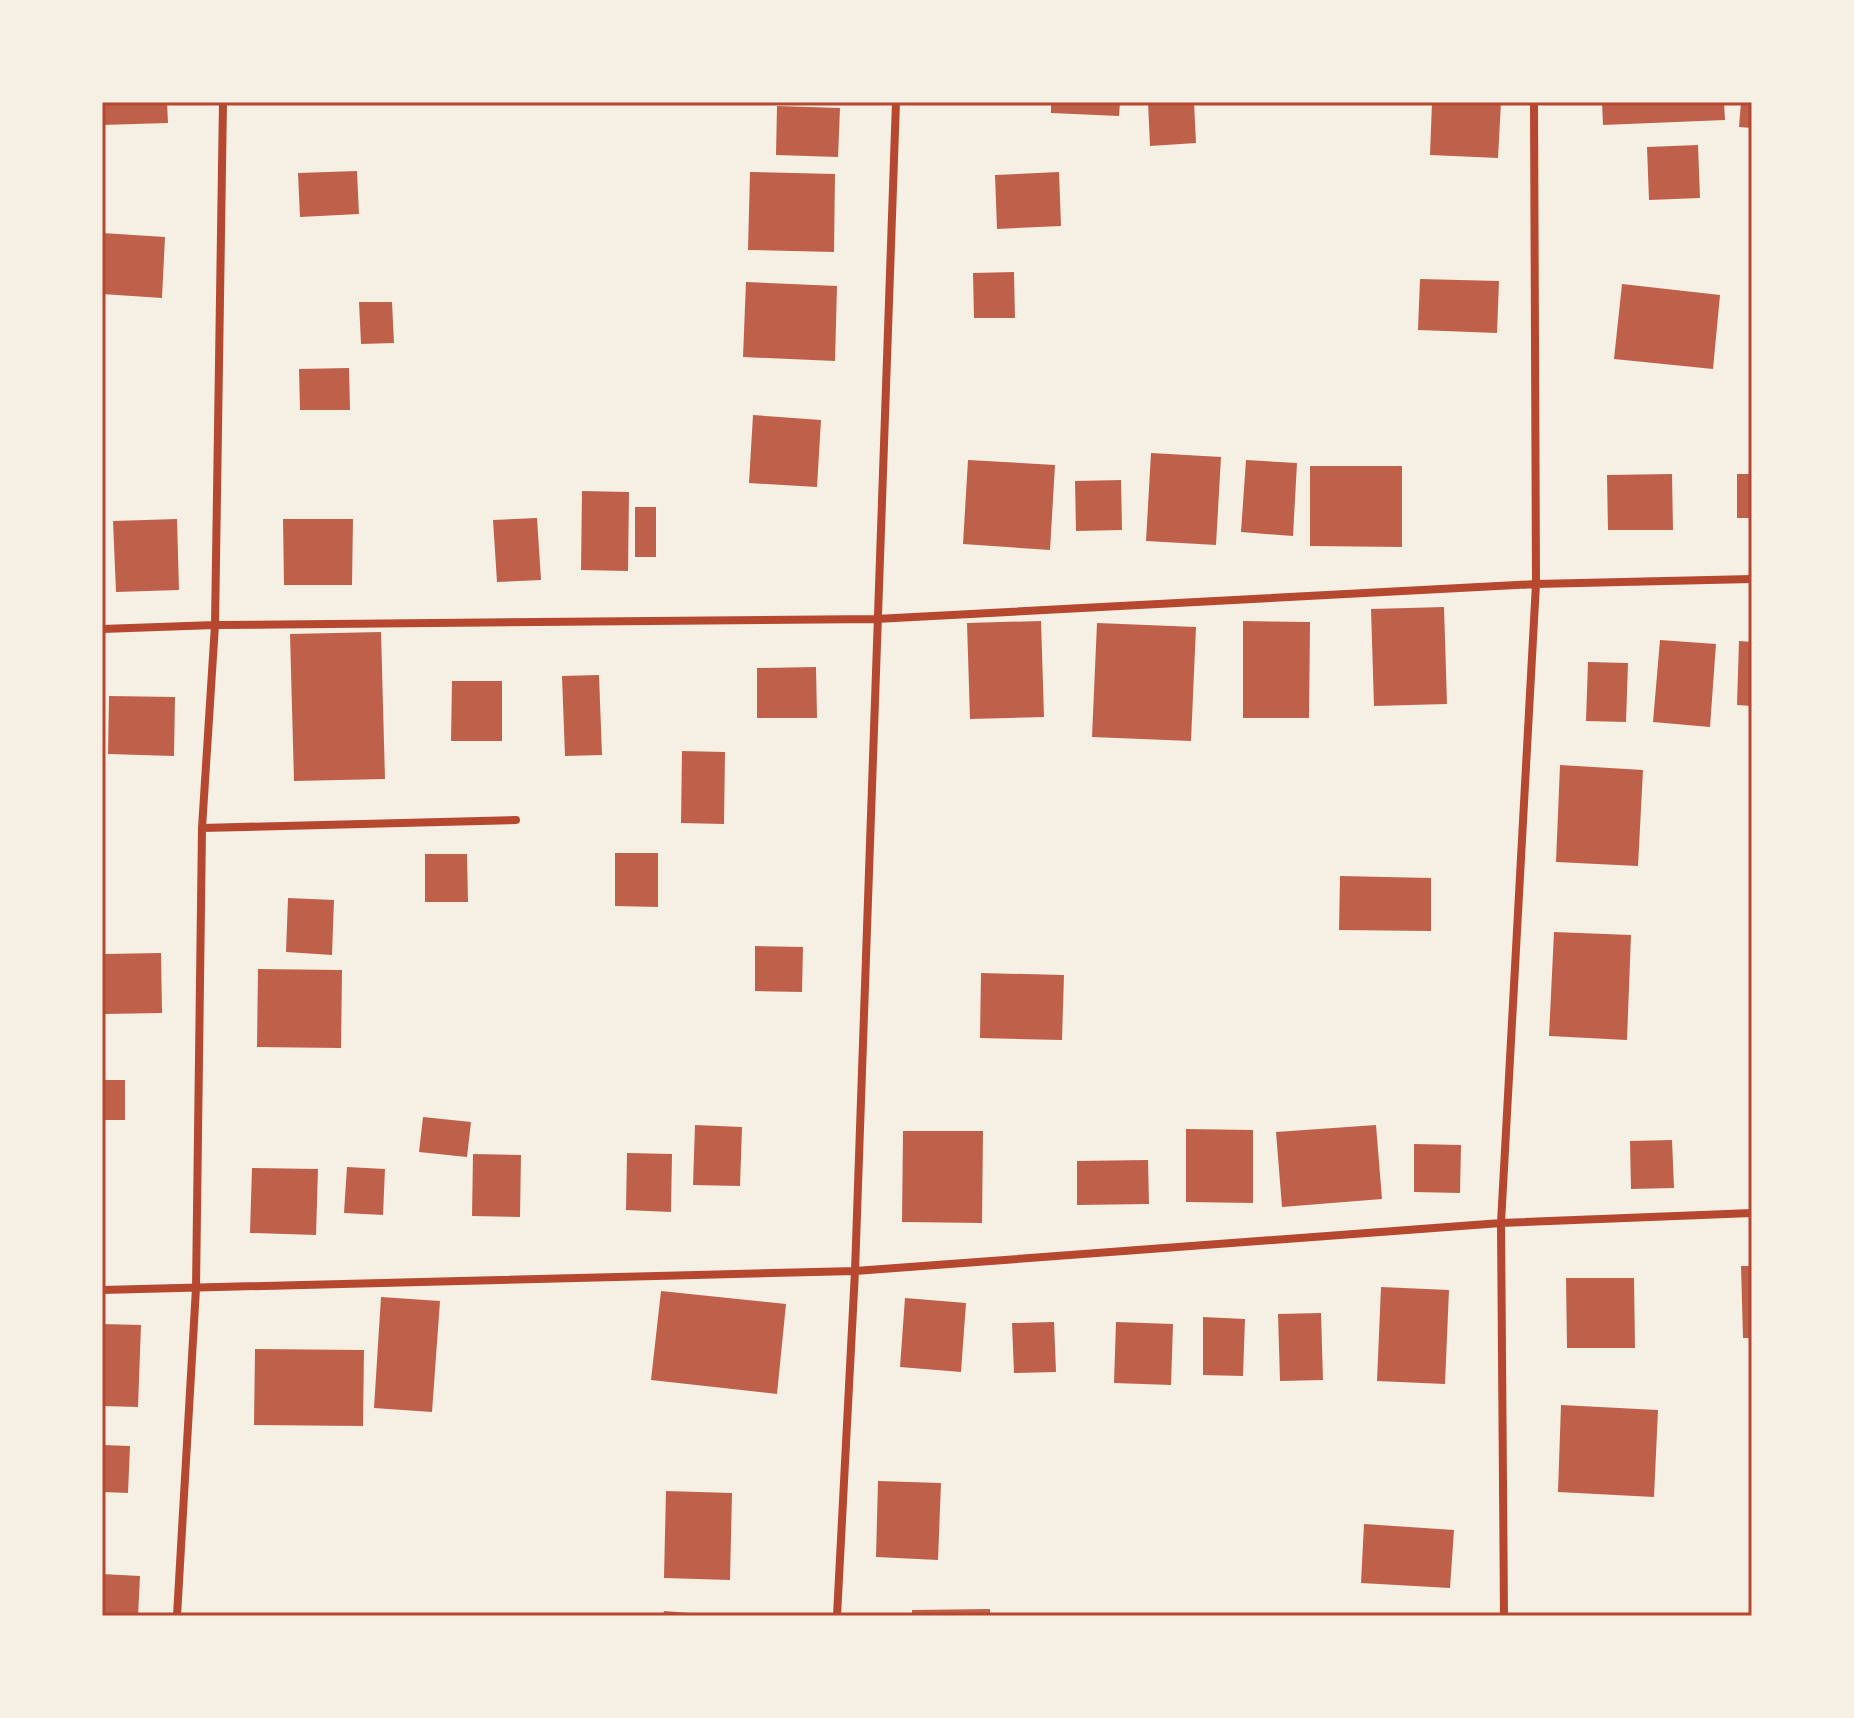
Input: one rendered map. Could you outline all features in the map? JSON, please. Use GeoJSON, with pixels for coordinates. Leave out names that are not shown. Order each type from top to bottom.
{"type":"FeatureCollection","features":[{"type":"Feature","properties":{"kind":"street"},"geometry":{"type":"LineString","coordinates":[[177,1616],[196,1288],[202,828],[215,625],[223,102]]}},
{"type":"Feature","properties":{"kind":"street"},"geometry":{"type":"LineString","coordinates":[[837,1616],[855,1271],[896,102]]}},
{"type":"Feature","properties":{"kind":"street"},"geometry":{"type":"LineString","coordinates":[[1504,1616],[1501,1223],[1536,584],[1534,102]]}},
{"type":"Feature","properties":{"kind":"street"},"geometry":{"type":"LineString","coordinates":[[102,629],[215,625],[876,619],[1536,584],[1752,579]]}},
{"type":"Feature","properties":{"kind":"street"},"geometry":{"type":"LineString","coordinates":[[202,828],[516,820]]}},
{"type":"Feature","properties":{"kind":"street"},"geometry":{"type":"LineString","coordinates":[[102,1290],[855,1271],[1501,1223],[1752,1213]]}},
{"type":"Feature","properties":{"kind":"building"},"geometry":{"type":"Polygon","coordinates":[[[102,102],[167,102],[168,123],[102,125],[102,102]]]}},
{"type":"Feature","properties":{"kind":"building"},"geometry":{"type":"Polygon","coordinates":[[[1051,102],[1120,102],[1119,116],[1051,113],[1051,102]]]}},
{"type":"Feature","properties":{"kind":"building"},"geometry":{"type":"Polygon","coordinates":[[[1148,102],[1194,102],[1196,143],[1150,146],[1148,102]]]}},
{"type":"Feature","properties":{"kind":"building"},"geometry":{"type":"Polygon","coordinates":[[[1432,102],[1501,102],[1498,158],[1430,155],[1432,102]]]}},
{"type":"Feature","properties":{"kind":"building"},"geometry":{"type":"Polygon","coordinates":[[[1602,102],[1724,102],[1725,120],[1603,125],[1602,102]]]}},
{"type":"Feature","properties":{"kind":"building"},"geometry":{"type":"Polygon","coordinates":[[[1741,102],[1752,102],[1752,128],[1739,127],[1741,102]]]}},
{"type":"Feature","properties":{"kind":"building"},"geometry":{"type":"Polygon","coordinates":[[[777,106],[840,108],[838,157],[776,155],[777,106]]]}},
{"type":"Feature","properties":{"kind":"building"},"geometry":{"type":"Polygon","coordinates":[[[1698,145],[1700,198],[1649,200],[1647,147],[1698,145]]]}},
{"type":"Feature","properties":{"kind":"building"},"geometry":{"type":"Polygon","coordinates":[[[357,171],[359,214],[300,217],[298,173],[357,171]]]}},
{"type":"Feature","properties":{"kind":"building"},"geometry":{"type":"Polygon","coordinates":[[[750,172],[835,174],[834,252],[748,250],[750,172]]]}},
{"type":"Feature","properties":{"kind":"building"},"geometry":{"type":"Polygon","coordinates":[[[1059,172],[1061,226],[997,229],[995,175],[1059,172]]]}},
{"type":"Feature","properties":{"kind":"building"},"geometry":{"type":"Polygon","coordinates":[[[102,233],[165,237],[162,298],[102,294],[102,233]]]}},
{"type":"Feature","properties":{"kind":"building"},"geometry":{"type":"Polygon","coordinates":[[[1014,272],[1015,318],[974,318],[973,273],[1014,272]]]}},
{"type":"Feature","properties":{"kind":"building"},"geometry":{"type":"Polygon","coordinates":[[[1420,279],[1499,281],[1497,333],[1418,330],[1420,279]]]}},
{"type":"Feature","properties":{"kind":"building"},"geometry":{"type":"Polygon","coordinates":[[[746,282],[837,286],[835,361],[743,357],[746,282]]]}},
{"type":"Feature","properties":{"kind":"building"},"geometry":{"type":"Polygon","coordinates":[[[1622,284],[1720,295],[1713,369],[1614,359],[1622,284]]]}},
{"type":"Feature","properties":{"kind":"building"},"geometry":{"type":"Polygon","coordinates":[[[359,302],[392,302],[394,343],[361,344],[359,302]]]}},
{"type":"Feature","properties":{"kind":"building"},"geometry":{"type":"Polygon","coordinates":[[[349,368],[350,410],[300,410],[299,369],[349,368]]]}},
{"type":"Feature","properties":{"kind":"building"},"geometry":{"type":"Polygon","coordinates":[[[753,415],[821,420],[817,487],[749,483],[753,415]]]}},
{"type":"Feature","properties":{"kind":"building"},"geometry":{"type":"Polygon","coordinates":[[[1151,453],[1221,457],[1216,545],[1146,541],[1151,453]]]}},
{"type":"Feature","properties":{"kind":"building"},"geometry":{"type":"Polygon","coordinates":[[[968,460],[1055,465],[1050,550],[963,544],[968,460]]]}},
{"type":"Feature","properties":{"kind":"building"},"geometry":{"type":"Polygon","coordinates":[[[1246,460],[1297,463],[1293,536],[1241,532],[1246,460]]]}},
{"type":"Feature","properties":{"kind":"building"},"geometry":{"type":"Polygon","coordinates":[[[1310,466],[1402,466],[1402,547],[1310,546],[1310,466]]]}},
{"type":"Feature","properties":{"kind":"building"},"geometry":{"type":"Polygon","coordinates":[[[1672,474],[1673,530],[1608,530],[1607,475],[1672,474]]]}},
{"type":"Feature","properties":{"kind":"building"},"geometry":{"type":"Polygon","coordinates":[[[1737,474],[1752,474],[1752,518],[1737,518],[1737,474]]]}},
{"type":"Feature","properties":{"kind":"building"},"geometry":{"type":"Polygon","coordinates":[[[1121,480],[1122,530],[1076,531],[1075,481],[1121,480]]]}},
{"type":"Feature","properties":{"kind":"building"},"geometry":{"type":"Polygon","coordinates":[[[582,491],[629,492],[628,571],[581,570],[582,491]]]}},
{"type":"Feature","properties":{"kind":"building"},"geometry":{"type":"Polygon","coordinates":[[[635,507],[656,507],[656,557],[635,557],[635,507]]]}},
{"type":"Feature","properties":{"kind":"building"},"geometry":{"type":"Polygon","coordinates":[[[537,518],[541,580],[497,582],[493,520],[537,518]]]}},
{"type":"Feature","properties":{"kind":"building"},"geometry":{"type":"Polygon","coordinates":[[[177,519],[179,590],[116,592],[113,521],[177,519]]]}},
{"type":"Feature","properties":{"kind":"building"},"geometry":{"type":"Polygon","coordinates":[[[283,519],[353,519],[352,585],[284,585],[283,519]]]}},
{"type":"Feature","properties":{"kind":"building"},"geometry":{"type":"Polygon","coordinates":[[[1444,607],[1447,704],[1374,706],[1371,609],[1444,607]]]}},
{"type":"Feature","properties":{"kind":"building"},"geometry":{"type":"Polygon","coordinates":[[[1041,621],[1044,717],[970,719],[967,623],[1041,621]]]}},
{"type":"Feature","properties":{"kind":"building"},"geometry":{"type":"Polygon","coordinates":[[[1243,621],[1310,622],[1309,718],[1243,718],[1243,621]]]}},
{"type":"Feature","properties":{"kind":"building"},"geometry":{"type":"Polygon","coordinates":[[[1097,623],[1196,627],[1191,741],[1092,737],[1097,623]]]}},
{"type":"Feature","properties":{"kind":"building"},"geometry":{"type":"Polygon","coordinates":[[[381,632],[385,779],[294,781],[290,634],[381,632]]]}},
{"type":"Feature","properties":{"kind":"building"},"geometry":{"type":"Polygon","coordinates":[[[1660,640],[1716,644],[1710,727],[1653,722],[1660,640]]]}},
{"type":"Feature","properties":{"kind":"building"},"geometry":{"type":"Polygon","coordinates":[[[1739,641],[1752,642],[1752,706],[1737,705],[1739,641]]]}},
{"type":"Feature","properties":{"kind":"building"},"geometry":{"type":"Polygon","coordinates":[[[1588,662],[1628,663],[1626,722],[1586,721],[1588,662]]]}},
{"type":"Feature","properties":{"kind":"building"},"geometry":{"type":"Polygon","coordinates":[[[816,667],[817,718],[757,718],[757,668],[816,667]]]}},
{"type":"Feature","properties":{"kind":"building"},"geometry":{"type":"Polygon","coordinates":[[[599,675],[602,755],[565,756],[562,676],[599,675]]]}},
{"type":"Feature","properties":{"kind":"building"},"geometry":{"type":"Polygon","coordinates":[[[452,681],[502,681],[502,741],[451,741],[452,681]]]}},
{"type":"Feature","properties":{"kind":"building"},"geometry":{"type":"Polygon","coordinates":[[[109,696],[175,697],[174,756],[108,754],[109,696]]]}},
{"type":"Feature","properties":{"kind":"building"},"geometry":{"type":"Polygon","coordinates":[[[682,751],[725,752],[724,824],[681,823],[682,751]]]}},
{"type":"Feature","properties":{"kind":"building"},"geometry":{"type":"Polygon","coordinates":[[[1560,765],[1643,770],[1638,866],[1556,862],[1560,765]]]}},
{"type":"Feature","properties":{"kind":"building"},"geometry":{"type":"Polygon","coordinates":[[[615,853],[658,853],[658,907],[615,906],[615,853]]]}},
{"type":"Feature","properties":{"kind":"building"},"geometry":{"type":"Polygon","coordinates":[[[425,854],[467,854],[468,902],[425,902],[425,854]]]}},
{"type":"Feature","properties":{"kind":"building"},"geometry":{"type":"Polygon","coordinates":[[[1340,876],[1431,878],[1431,931],[1339,930],[1340,876]]]}},
{"type":"Feature","properties":{"kind":"building"},"geometry":{"type":"Polygon","coordinates":[[[288,898],[334,900],[332,955],[286,952],[288,898]]]}},
{"type":"Feature","properties":{"kind":"building"},"geometry":{"type":"Polygon","coordinates":[[[1554,932],[1631,935],[1627,1040],[1549,1036],[1554,932]]]}},
{"type":"Feature","properties":{"kind":"building"},"geometry":{"type":"Polygon","coordinates":[[[755,946],[803,947],[802,992],[755,991],[755,946]]]}},
{"type":"Feature","properties":{"kind":"building"},"geometry":{"type":"Polygon","coordinates":[[[161,953],[162,1013],[105,1014],[104,954],[161,953]]]}},
{"type":"Feature","properties":{"kind":"building"},"geometry":{"type":"Polygon","coordinates":[[[258,969],[342,970],[341,1048],[257,1047],[258,969]]]}},
{"type":"Feature","properties":{"kind":"building"},"geometry":{"type":"Polygon","coordinates":[[[981,973],[1064,975],[1062,1040],[980,1038],[981,973]]]}},
{"type":"Feature","properties":{"kind":"building"},"geometry":{"type":"Polygon","coordinates":[[[102,1080],[125,1080],[125,1120],[102,1120],[102,1080]]]}},
{"type":"Feature","properties":{"kind":"building"},"geometry":{"type":"Polygon","coordinates":[[[423,1117],[471,1122],[467,1157],[419,1152],[423,1117]]]}},
{"type":"Feature","properties":{"kind":"building"},"geometry":{"type":"Polygon","coordinates":[[[695,1125],[742,1127],[740,1186],[693,1185],[695,1125]]]}},
{"type":"Feature","properties":{"kind":"building"},"geometry":{"type":"Polygon","coordinates":[[[1376,1125],[1382,1199],[1282,1207],[1276,1132],[1376,1125]]]}},
{"type":"Feature","properties":{"kind":"building"},"geometry":{"type":"Polygon","coordinates":[[[1186,1129],[1253,1130],[1253,1203],[1186,1202],[1186,1129]]]}},
{"type":"Feature","properties":{"kind":"building"},"geometry":{"type":"Polygon","coordinates":[[[903,1131],[983,1131],[982,1223],[902,1222],[903,1131]]]}},
{"type":"Feature","properties":{"kind":"building"},"geometry":{"type":"Polygon","coordinates":[[[1672,1140],[1674,1188],[1631,1189],[1630,1141],[1672,1140]]]}},
{"type":"Feature","properties":{"kind":"building"},"geometry":{"type":"Polygon","coordinates":[[[1414,1144],[1461,1145],[1460,1193],[1414,1192],[1414,1144]]]}},
{"type":"Feature","properties":{"kind":"building"},"geometry":{"type":"Polygon","coordinates":[[[627,1153],[672,1154],[671,1212],[626,1210],[627,1153]]]}},
{"type":"Feature","properties":{"kind":"building"},"geometry":{"type":"Polygon","coordinates":[[[473,1154],[521,1155],[520,1217],[472,1216],[473,1154]]]}},
{"type":"Feature","properties":{"kind":"building"},"geometry":{"type":"Polygon","coordinates":[[[1148,1160],[1149,1204],[1077,1205],[1077,1161],[1148,1160]]]}},
{"type":"Feature","properties":{"kind":"building"},"geometry":{"type":"Polygon","coordinates":[[[347,1167],[385,1169],[383,1215],[344,1213],[347,1167]]]}},
{"type":"Feature","properties":{"kind":"building"},"geometry":{"type":"Polygon","coordinates":[[[252,1168],[318,1169],[316,1235],[250,1233],[252,1168]]]}},
{"type":"Feature","properties":{"kind":"building"},"geometry":{"type":"Polygon","coordinates":[[[1741,1266],[1752,1266],[1752,1338],[1743,1338],[1741,1266]]]}},
{"type":"Feature","properties":{"kind":"building"},"geometry":{"type":"Polygon","coordinates":[[[1566,1278],[1634,1278],[1635,1348],[1567,1348],[1566,1278]]]}},
{"type":"Feature","properties":{"kind":"building"},"geometry":{"type":"Polygon","coordinates":[[[1381,1287],[1449,1290],[1445,1384],[1377,1381],[1381,1287]]]}},
{"type":"Feature","properties":{"kind":"building"},"geometry":{"type":"Polygon","coordinates":[[[661,1291],[786,1304],[777,1394],[651,1380],[661,1291]]]}},
{"type":"Feature","properties":{"kind":"building"},"geometry":{"type":"Polygon","coordinates":[[[381,1297],[440,1301],[432,1412],[374,1408],[381,1297]]]}},
{"type":"Feature","properties":{"kind":"building"},"geometry":{"type":"Polygon","coordinates":[[[905,1298],[966,1303],[961,1372],[900,1367],[905,1298]]]}},
{"type":"Feature","properties":{"kind":"building"},"geometry":{"type":"Polygon","coordinates":[[[1321,1313],[1323,1380],[1280,1381],[1278,1314],[1321,1313]]]}},
{"type":"Feature","properties":{"kind":"building"},"geometry":{"type":"Polygon","coordinates":[[[1203,1317],[1245,1319],[1243,1376],[1203,1375],[1203,1317]]]}},
{"type":"Feature","properties":{"kind":"building"},"geometry":{"type":"Polygon","coordinates":[[[1054,1322],[1056,1372],[1014,1373],[1012,1323],[1054,1322]]]}},
{"type":"Feature","properties":{"kind":"building"},"geometry":{"type":"Polygon","coordinates":[[[1116,1322],[1173,1324],[1171,1385],[1114,1383],[1116,1322]]]}},
{"type":"Feature","properties":{"kind":"building"},"geometry":{"type":"Polygon","coordinates":[[[102,1324],[141,1325],[138,1407],[102,1406],[102,1324]]]}},
{"type":"Feature","properties":{"kind":"building"},"geometry":{"type":"Polygon","coordinates":[[[255,1349],[364,1350],[363,1426],[254,1425],[255,1349]]]}},
{"type":"Feature","properties":{"kind":"building"},"geometry":{"type":"Polygon","coordinates":[[[1561,1405],[1658,1410],[1654,1497],[1558,1492],[1561,1405]]]}},
{"type":"Feature","properties":{"kind":"building"},"geometry":{"type":"Polygon","coordinates":[[[102,1445],[130,1446],[128,1493],[102,1492],[102,1445]]]}},
{"type":"Feature","properties":{"kind":"building"},"geometry":{"type":"Polygon","coordinates":[[[878,1481],[941,1483],[938,1560],[876,1557],[878,1481]]]}},
{"type":"Feature","properties":{"kind":"building"},"geometry":{"type":"Polygon","coordinates":[[[666,1491],[732,1493],[730,1580],[664,1578],[666,1491]]]}},
{"type":"Feature","properties":{"kind":"building"},"geometry":{"type":"Polygon","coordinates":[[[1364,1524],[1454,1530],[1450,1588],[1361,1583],[1364,1524]]]}},
{"type":"Feature","properties":{"kind":"building"},"geometry":{"type":"Polygon","coordinates":[[[102,1574],[140,1576],[138,1616],[102,1616],[102,1574]]]}},
{"type":"Feature","properties":{"kind":"building"},"geometry":{"type":"Polygon","coordinates":[[[990,1609],[990,1616],[912,1616],[912,1610],[990,1609]]]}},
{"type":"Feature","properties":{"kind":"building"},"geometry":{"type":"Polygon","coordinates":[[[664,1611],[703,1614],[703,1616],[663,1616],[664,1611]]]}}]}
